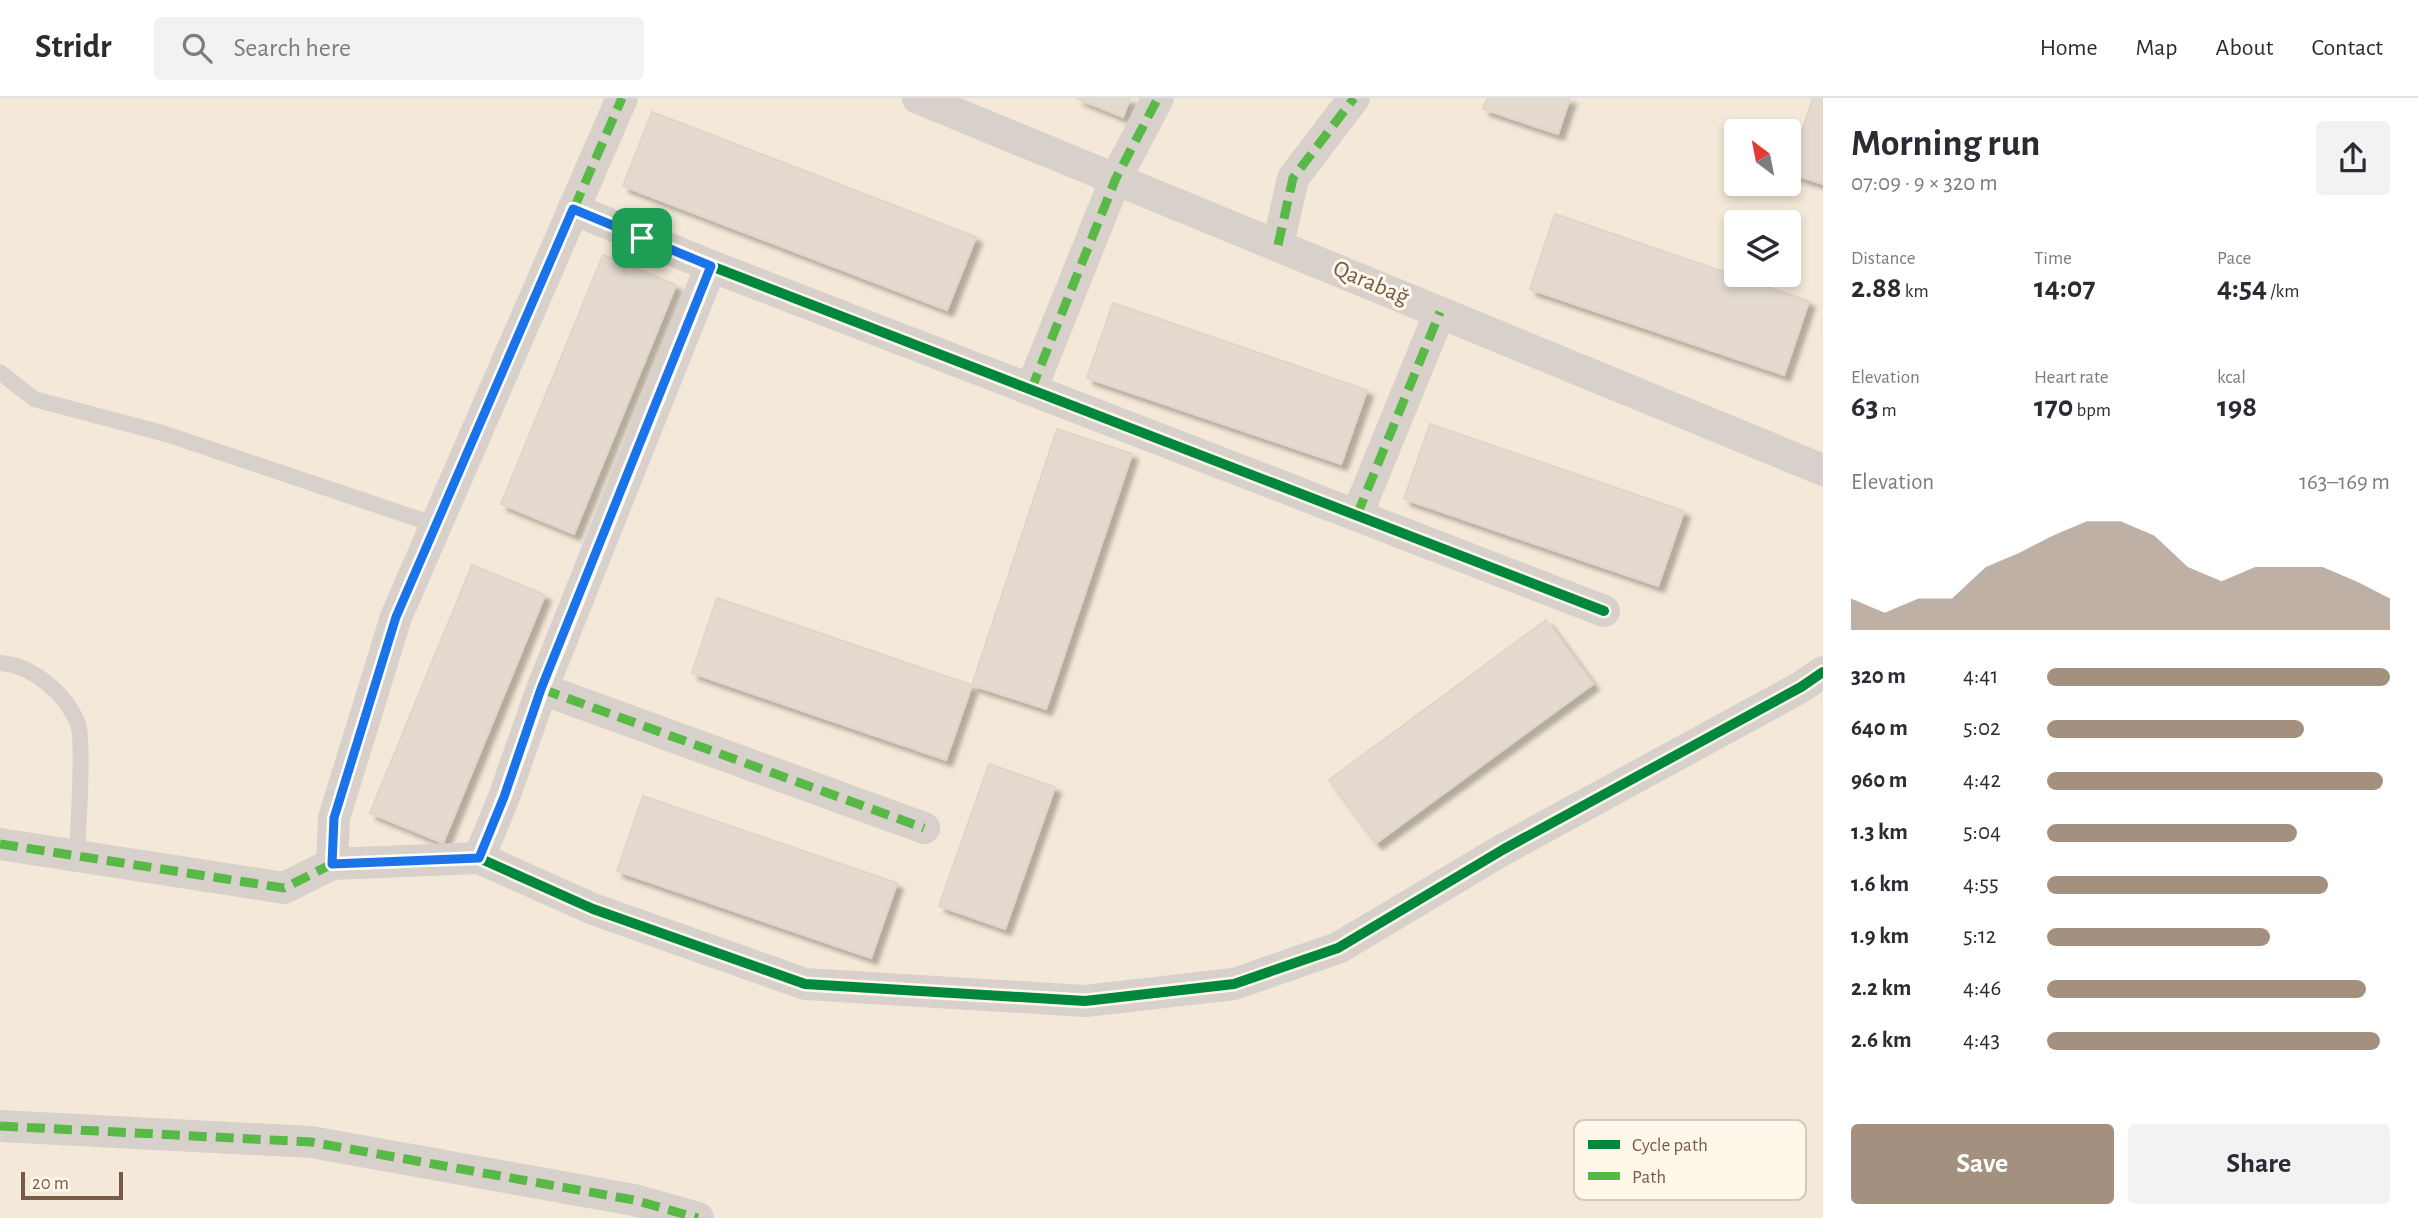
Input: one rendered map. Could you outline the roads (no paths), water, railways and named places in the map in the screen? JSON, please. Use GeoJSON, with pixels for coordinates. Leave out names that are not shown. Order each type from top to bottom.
{"type":"FeatureCollection","features":[{"type":"Feature","properties":{"kind":"street"},"geometry":{"type":"LineString","coordinates":[[332,864],[334,818],[396,617],[622,98]]}},
{"type":"Feature","properties":{"kind":"street","name":"Qarabağ"},"geometry":{"type":"LineString","coordinates":[[918,98],[1823,470]]}},
{"type":"Feature","properties":{"kind":"street"},"geometry":{"type":"LineString","coordinates":[[1031,390],[1116,178],[1158,98]]}},
{"type":"Feature","properties":{"kind":"street"},"geometry":{"type":"LineString","coordinates":[[1278,244],[1293,178],[1354,98]]}},
{"type":"Feature","properties":{"kind":"street"},"geometry":{"type":"LineString","coordinates":[[573,209],[711,266],[1604,611]]}},
{"type":"Feature","properties":{"kind":"street"},"geometry":{"type":"LineString","coordinates":[[479,858],[504,797],[541,689],[711,266]]}},
{"type":"Feature","properties":{"kind":"street"},"geometry":{"type":"LineString","coordinates":[[1357,515],[1440,312]]}},
{"type":"Feature","properties":{"kind":"street"},"geometry":{"type":"LineString","coordinates":[[0,844],[284,888],[332,864],[479,858],[593,909],[805,984],[1085,1001],[1234,985],[1338,948],[1504,849],[1801,687],[1823,671]]}},
{"type":"Feature","properties":{"kind":"street"},"geometry":{"type":"LineString","coordinates":[[541,689],[924,828]]}},
{"type":"Feature","properties":{"kind":"street"},"geometry":{"type":"LineString","coordinates":[[0,1126],[311,1142],[634,1200],[698,1218]]}},
{"type":"Feature","properties":{"kind":"lane"},"geometry":{"type":"LineString","coordinates":[[0,372],[34,399],[166,434],[436,525]]}},
{"type":"Feature","properties":{"kind":"lane"},"geometry":{"type":"LineString","coordinates":[[0,663],[9,663],[40,677],[62,698],[79,726],[77,856]]}}]}
